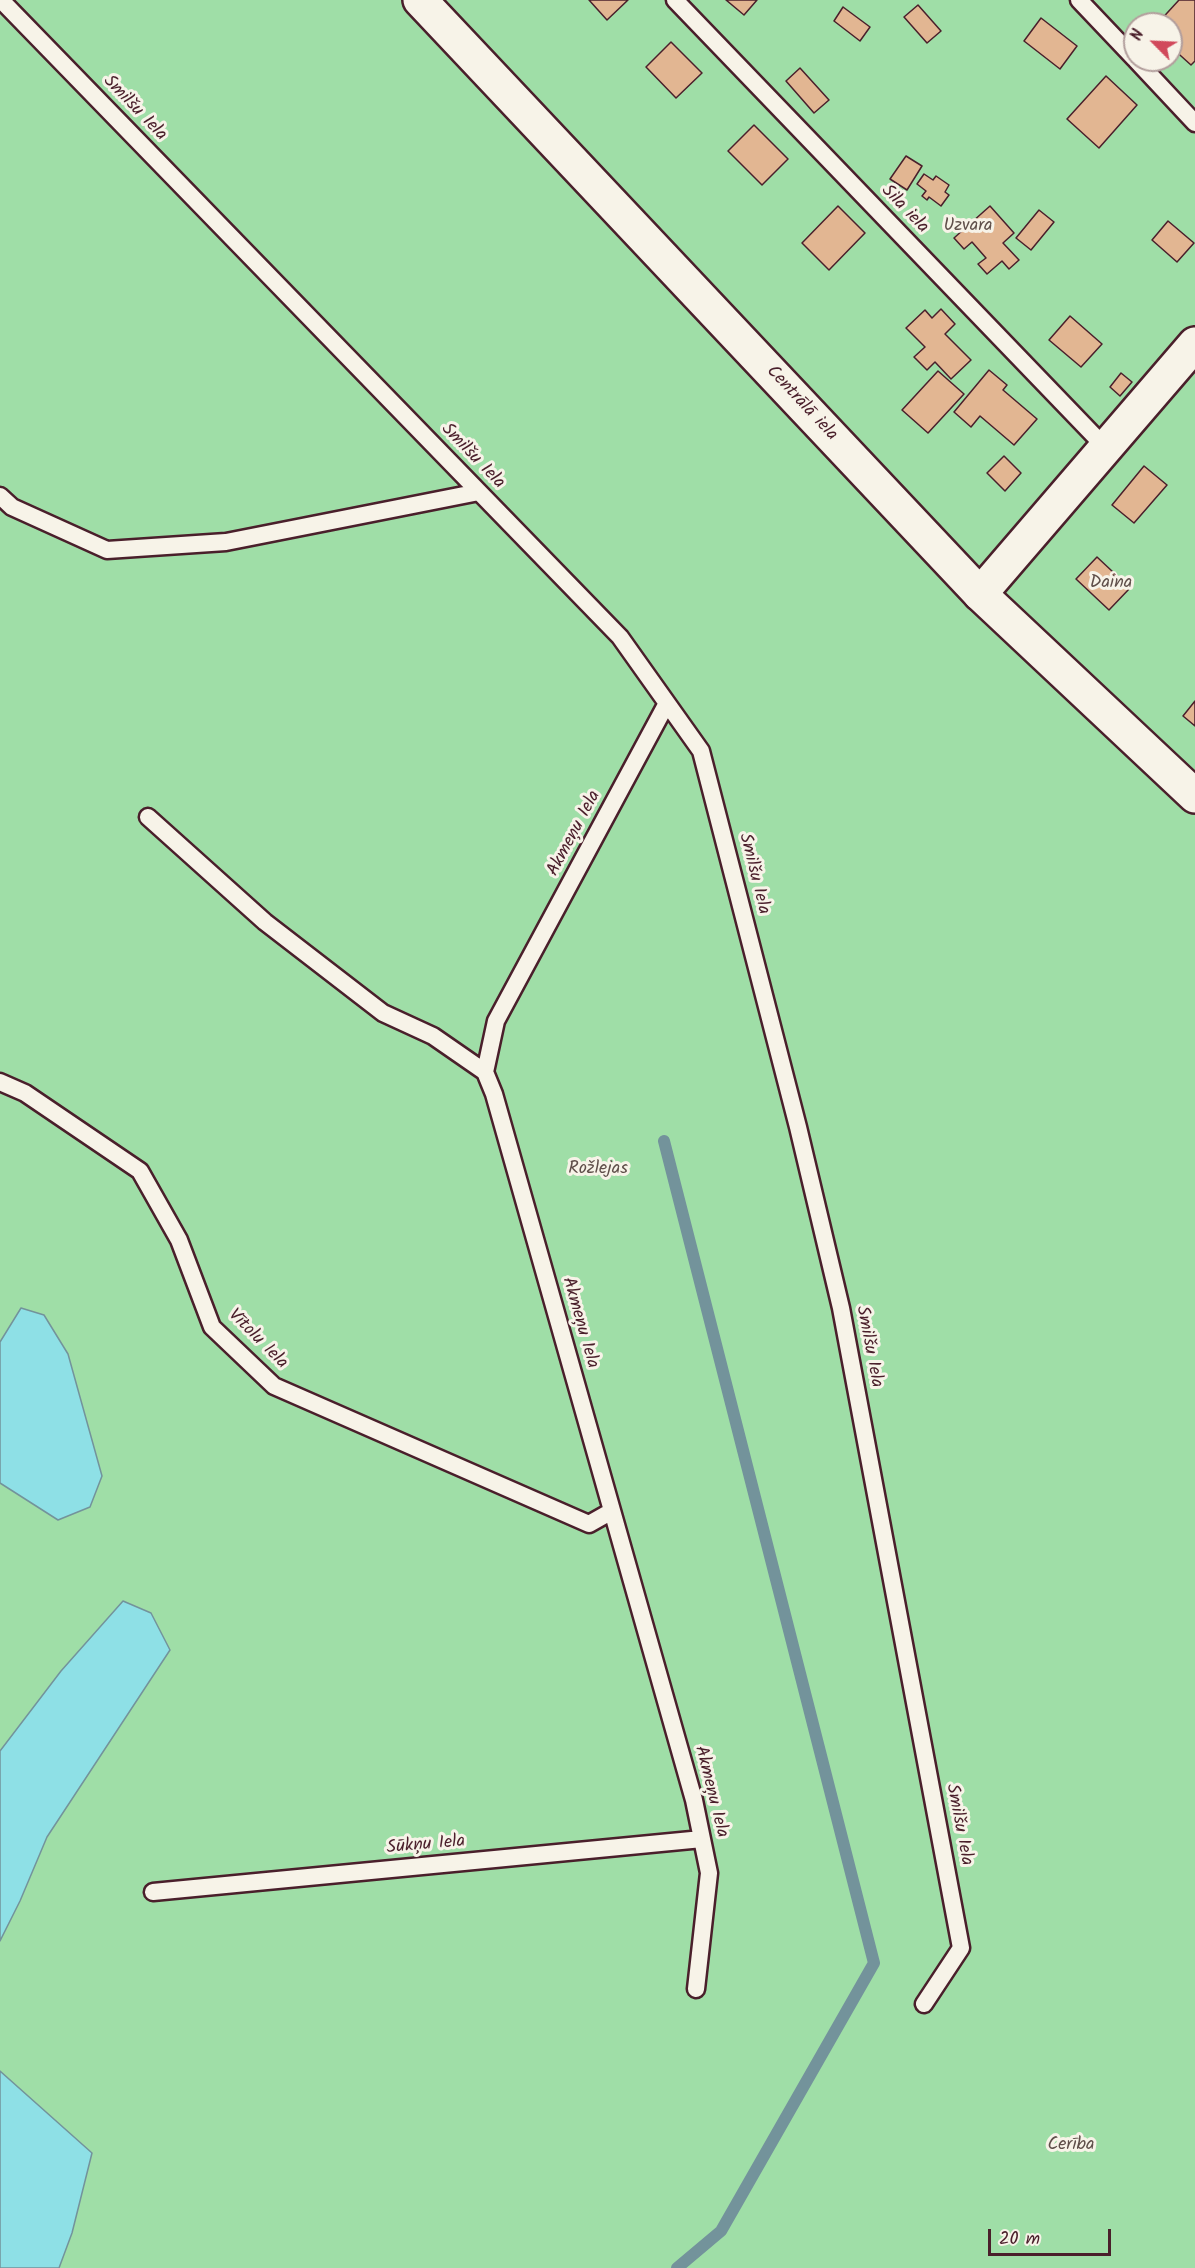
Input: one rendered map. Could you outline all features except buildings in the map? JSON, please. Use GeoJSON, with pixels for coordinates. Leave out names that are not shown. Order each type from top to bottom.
{"type":"FeatureCollection","features":[{"type":"Feature","properties":{"kind":"street","name":"Centrālā iela"},"geometry":{"type":"LineString","coordinates":[[420,0],[980,594],[1195,796]]}},
{"type":"Feature","properties":{"kind":"street"},"geometry":{"type":"LineString","coordinates":[[980,594],[1195,344]]}},
{"type":"Feature","properties":{"kind":"lane","name":"Smilšu Iela"},"geometry":{"type":"LineString","coordinates":[[1,0],[620,637],[701,751],[798,1127],[841,1308],[961,1948],[924,2004]]}},
{"type":"Feature","properties":{"kind":"lane","name":"Sila iela"},"geometry":{"type":"LineString","coordinates":[[675,0],[1105,447]]}},
{"type":"Feature","properties":{"kind":"lane"},"geometry":{"type":"LineString","coordinates":[[1079,0],[1123,46]]}},
{"type":"Feature","properties":{"kind":"lane"},"geometry":{"type":"LineString","coordinates":[[1147,72],[1195,123]]}},
{"type":"Feature","properties":{"kind":"lane"},"geometry":{"type":"LineString","coordinates":[[4,507],[107,550],[226,542],[479,492]]}},
{"type":"Feature","properties":{"kind":"lane","name":"Akmeņu Iela"},"geometry":{"type":"LineString","coordinates":[[667,703],[496,1021],[485,1072],[494,1094],[694,1800],[709,1873],[696,1989]]}},
{"type":"Feature","properties":{"kind":"lane"},"geometry":{"type":"LineString","coordinates":[[148,817],[265,922],[383,1013],[433,1036],[485,1072]]}},
{"type":"Feature","properties":{"kind":"lane","name":"Vītolu Iela"},"geometry":{"type":"LineString","coordinates":[[0,1082],[25,1093],[140,1172],[179,1240],[212,1327],[274,1386],[589,1524],[612,1511]]}},
{"type":"Feature","properties":{"kind":"lane","name":"Sūkņu Iela"},"geometry":{"type":"LineString","coordinates":[[153,1892],[702,1839]]}},
{"type":"Feature","properties":{"kind":"green space","name":"Rožlejas"},"geometry":{"type":"Polygon","coordinates":[[[0,0],[1195,0],[1195,2268],[0,2268],[0,0]]]}},
{"type":"Feature","properties":{"kind":"water"},"geometry":{"type":"Polygon","coordinates":[[[21,1308],[44,1315],[68,1354],[102,1476],[90,1507],[58,1520],[0,1483],[0,1342],[21,1308]]]}},
{"type":"Feature","properties":{"kind":"water"},"geometry":{"type":"Polygon","coordinates":[[[123,1601],[151,1613],[170,1650],[47,1837],[0,1941],[0,1751],[61,1671],[123,1601]]]}},
{"type":"Feature","properties":{"kind":"water"},"geometry":{"type":"Polygon","coordinates":[[[0,2071],[92,2153],[72,2233],[59,2268],[0,2268],[0,2071]]]}},
{"type":"Feature","properties":{"kind":"waterway"},"geometry":{"type":"LineString","coordinates":[[664,1141],[874,1963],[721,2231],[677,2268]]}},
{"type":"Feature","properties":{"kind":"park label","name":"Uzvara"},"geometry":{"type":"Point","coordinates":[968,227]}},
{"type":"Feature","properties":{"kind":"park label","name":"Daina"},"geometry":{"type":"Point","coordinates":[1111,584]}},
{"type":"Feature","properties":{"kind":"park label","name":"Cerība"},"geometry":{"type":"Point","coordinates":[1071,2146]}}]}
